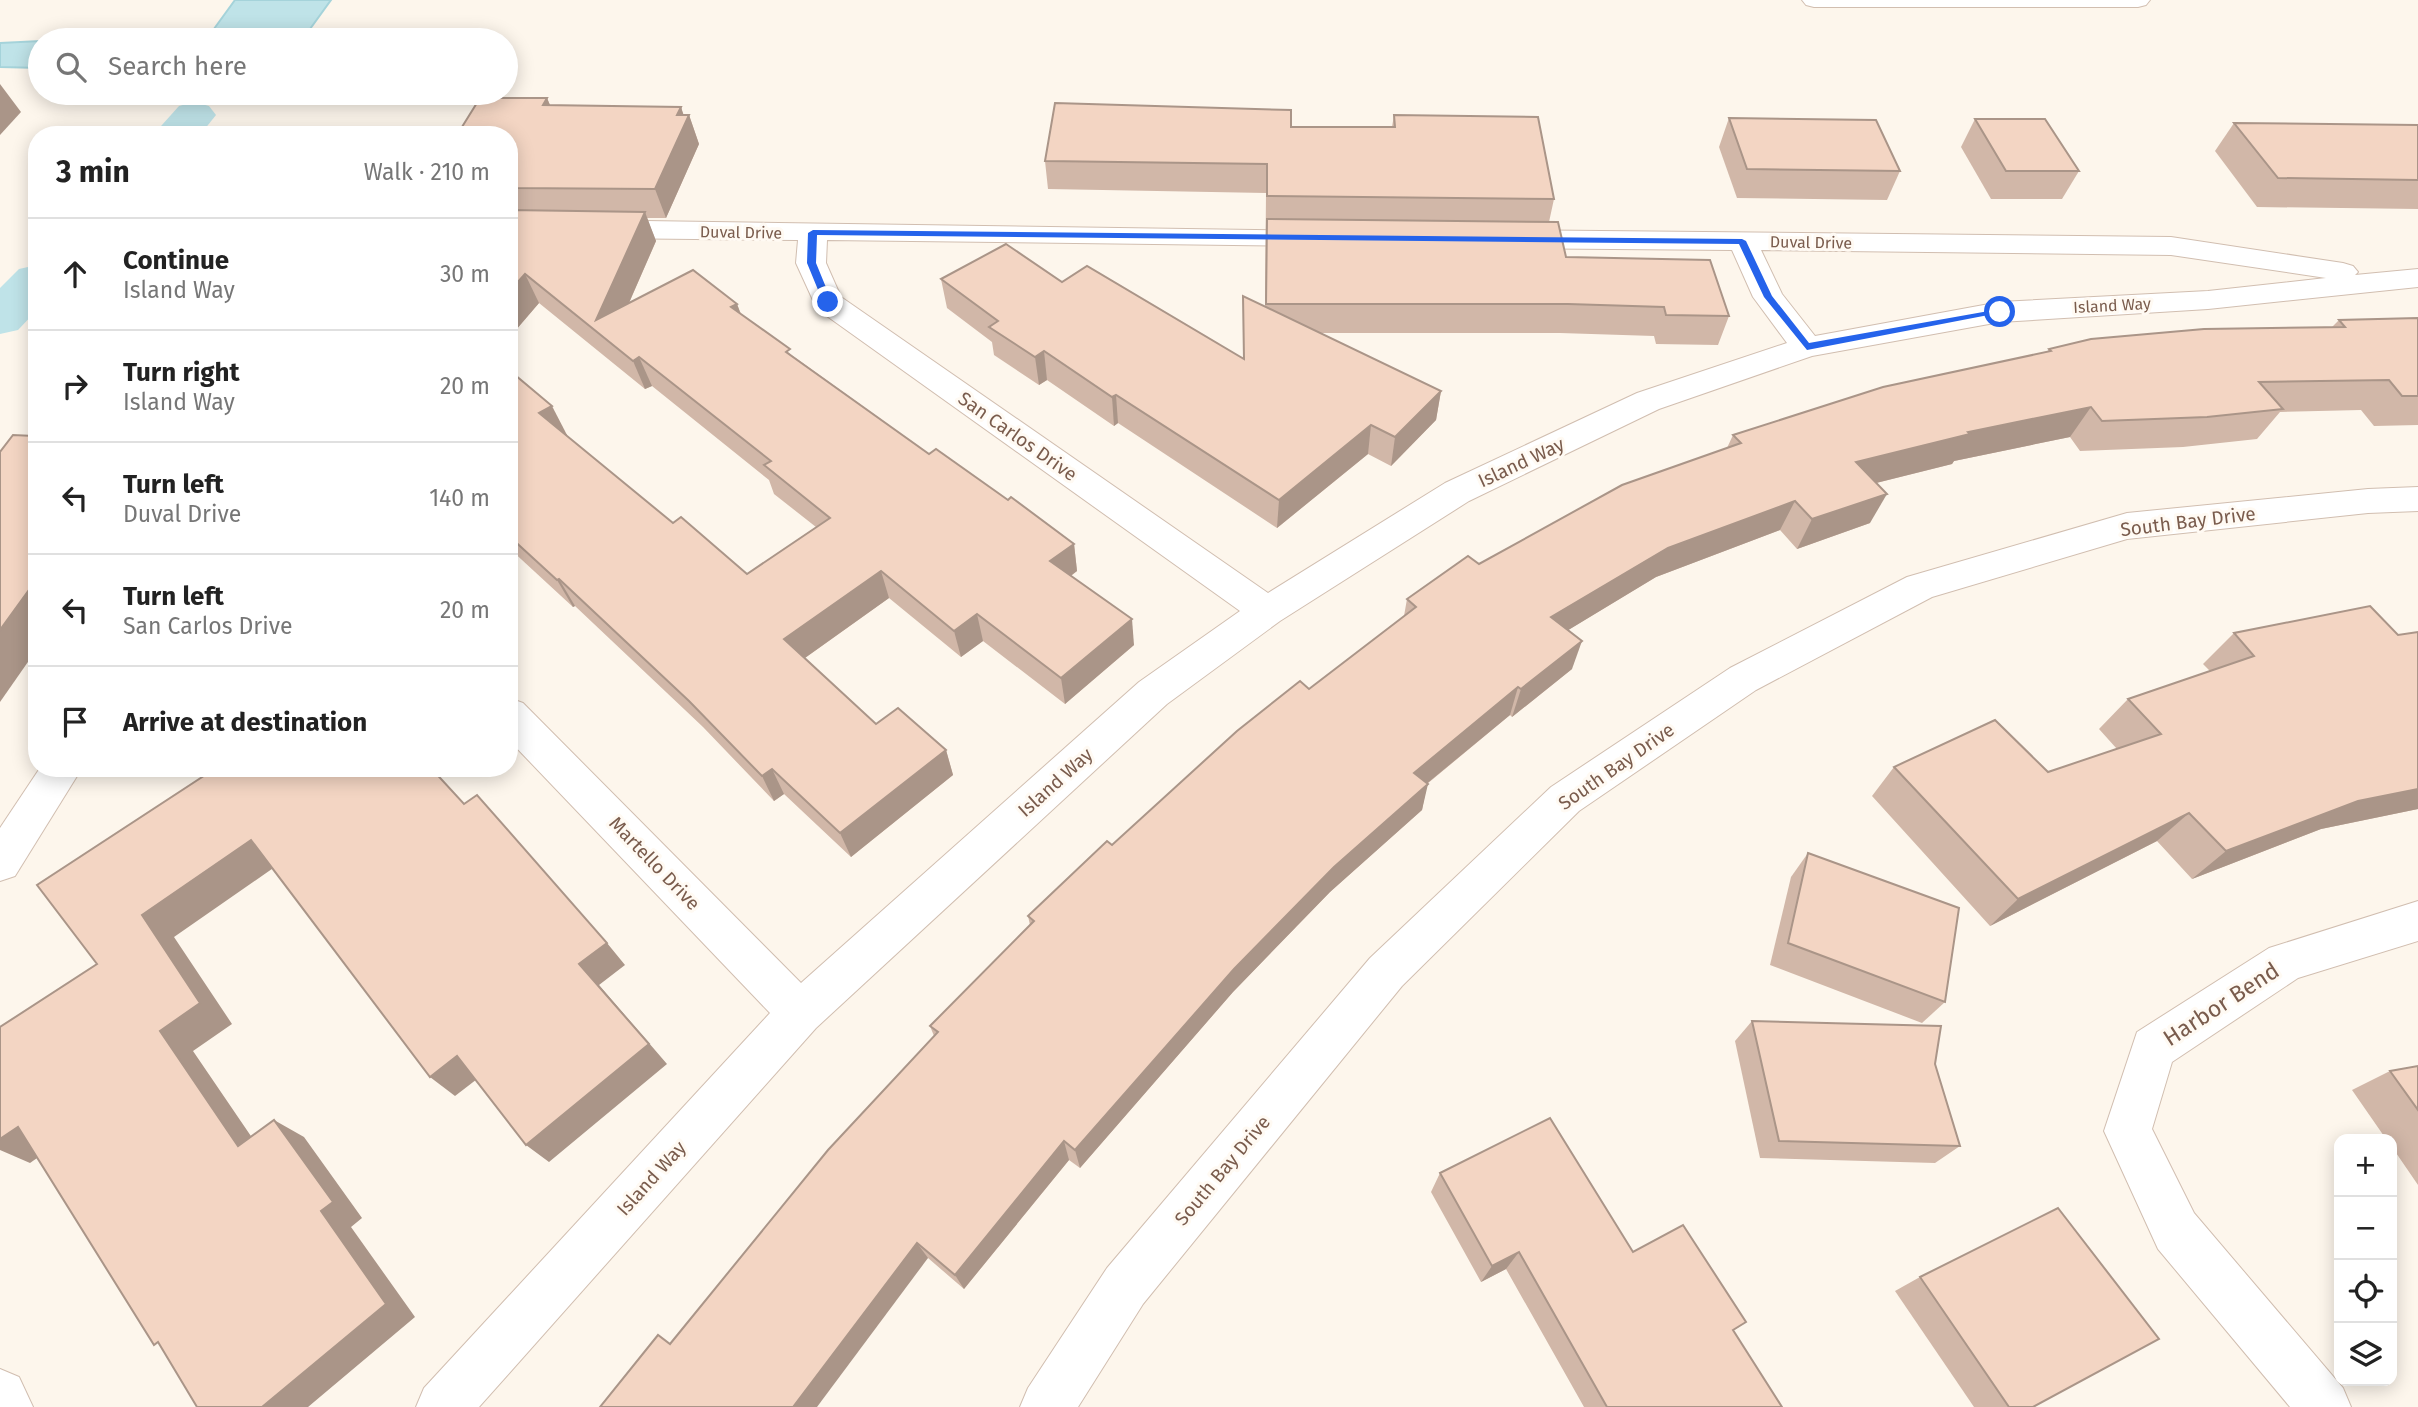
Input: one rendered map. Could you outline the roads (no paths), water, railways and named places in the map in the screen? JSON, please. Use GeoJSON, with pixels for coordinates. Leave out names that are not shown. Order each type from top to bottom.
{"type":"FeatureCollection","features":[{"type":"Feature","properties":{"kind":"street"},"geometry":{"type":"LineString","coordinates":[[1814,0],[2138,0]]}},
{"type":"Feature","properties":{"kind":"street","name":"Duval Drive"},"geometry":{"type":"LineString","coordinates":[[518,228],[1354,238]]}},
{"type":"Feature","properties":{"kind":"street","name":"San Carlos Drive"},"geometry":{"type":"LineString","coordinates":[[813,233],[811,263],[828,302],[1267,611]]}},
{"type":"Feature","properties":{"kind":"street","name":"Duval Drive"},"geometry":{"type":"LineString","coordinates":[[1479,239],[2171,246],[2408,279]]}},
{"type":"Feature","properties":{"kind":"street"},"geometry":{"type":"LineString","coordinates":[[1742,241],[1768,297],[1807,347]]}},
{"type":"Feature","properties":{"kind":"street","name":"Island Way"},"geometry":{"type":"LineString","coordinates":[[443,1407],[800,1013],[1153,693],[1267,611],[1457,492],[1648,401],[1807,347],[2000,312],[2208,300],[2408,279]]}},
{"type":"Feature","properties":{"kind":"street","name":"South Bay Drive"},"geometry":{"type":"LineString","coordinates":[[1047,1407],[1125,1286],[1386,972],[1565,799],[1743,679],[1920,587],[2127,526],[2368,501],[2418,499]]}},
{"type":"Feature","properties":{"kind":"street","name":"Martello Drive"},"geometry":{"type":"LineString","coordinates":[[518,723],[800,1013]]}},
{"type":"Feature","properties":{"kind":"street"},"geometry":{"type":"LineString","coordinates":[[0,863],[56,777]]}},
{"type":"Feature","properties":{"kind":"street","name":"Harbor Bend"},"geometry":{"type":"LineString","coordinates":[[2325,1407],[2176,1231],[2128,1131],[2153,1048],[2285,962],[2418,921]]}},
{"type":"Feature","properties":{"kind":"street"},"geometry":{"type":"LineString","coordinates":[[0,1396],[6,1407]]}},
{"type":"Feature","properties":{"kind":"water"},"geometry":{"type":"Polygon","coordinates":[[[235,0],[331,0],[311,28],[215,28],[235,0]]]}},
{"type":"Feature","properties":{"kind":"water"},"geometry":{"type":"Polygon","coordinates":[[[28,42],[28,68],[0,67],[0,43],[28,42]]]}},
{"type":"Feature","properties":{"kind":"waterway"},"geometry":{"type":"LineString","coordinates":[[184,126],[194,115]]}},
{"type":"Feature","properties":{"kind":"waterway"},"geometry":{"type":"LineString","coordinates":[[0,318],[28,289]]}}]}
